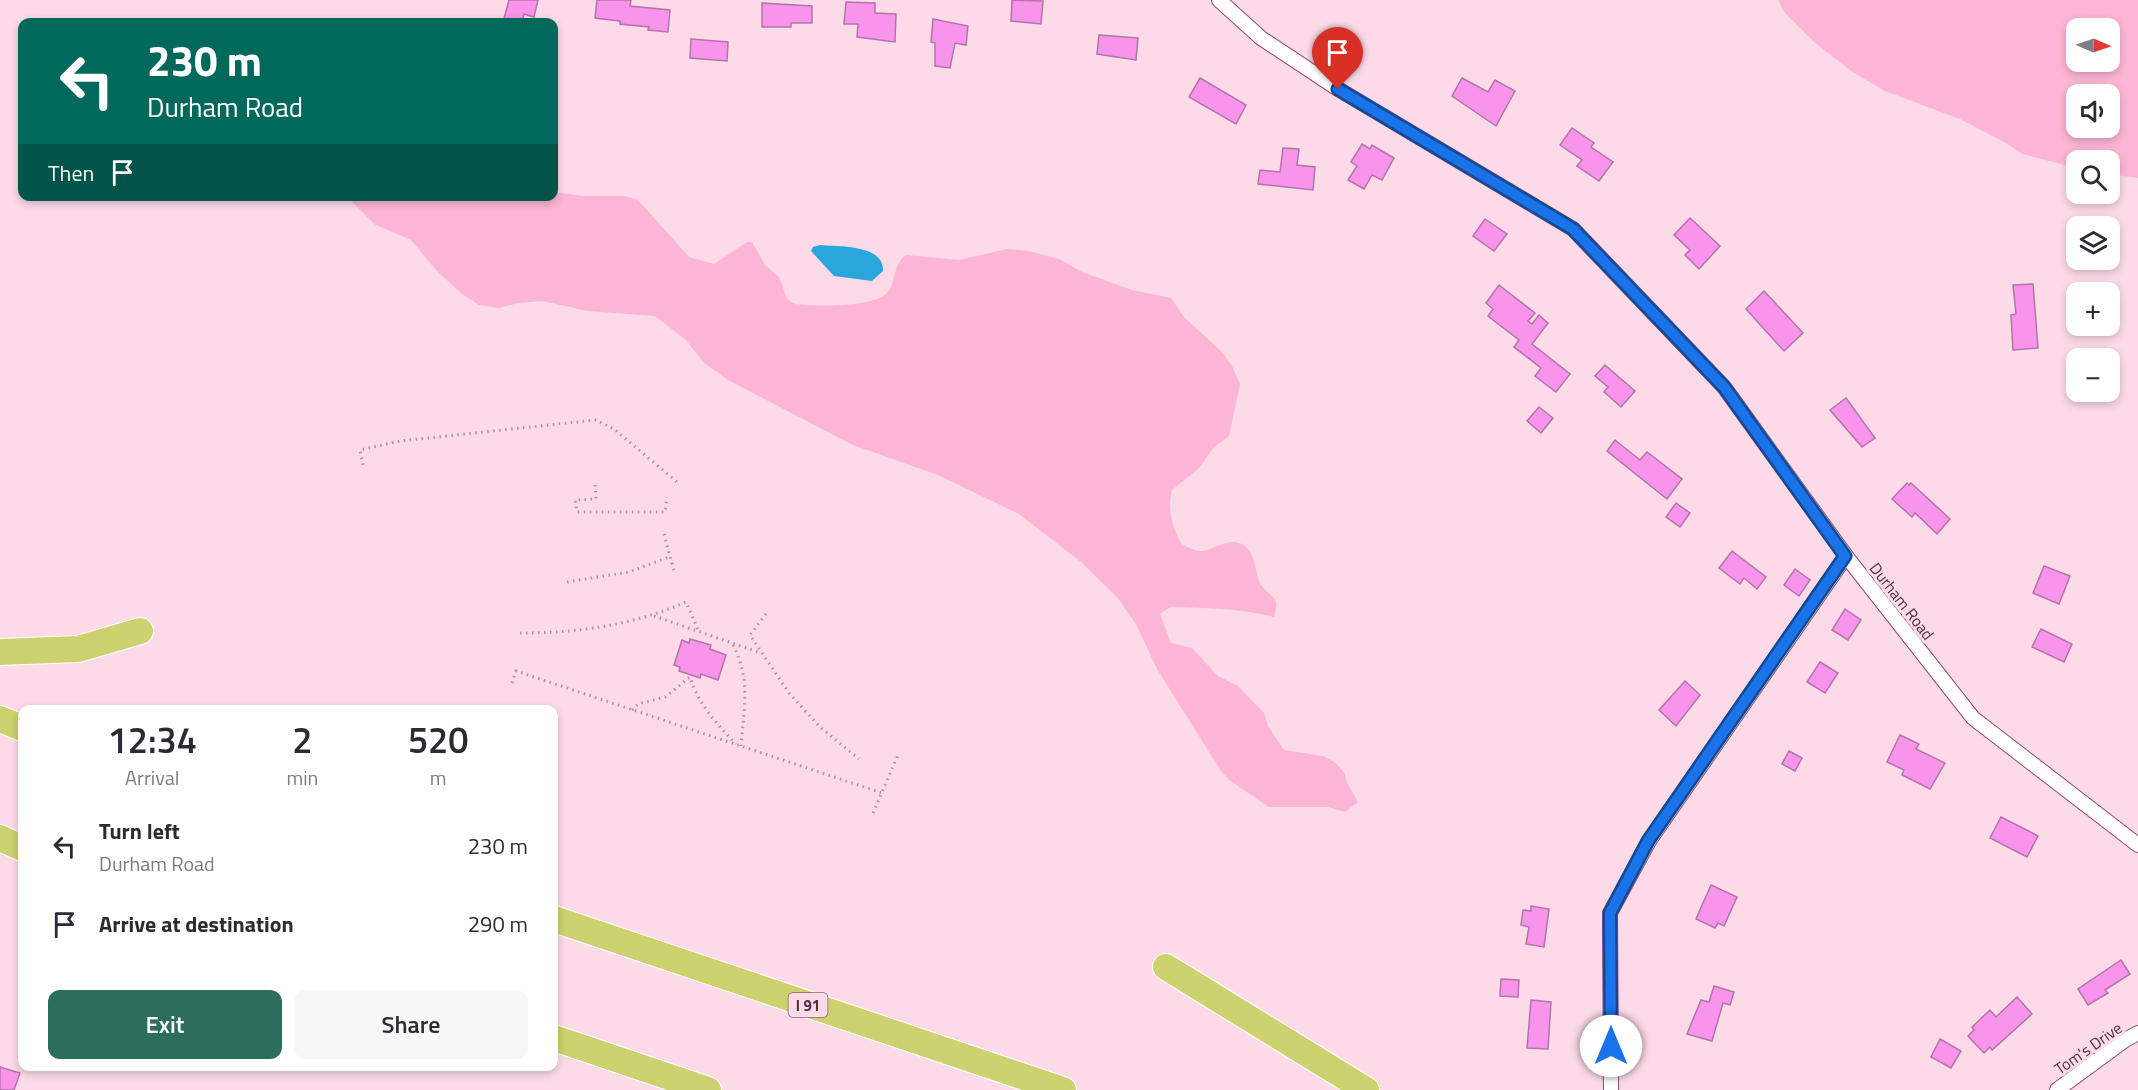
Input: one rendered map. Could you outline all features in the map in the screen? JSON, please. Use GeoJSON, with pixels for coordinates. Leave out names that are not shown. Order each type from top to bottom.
{"type":"FeatureCollection","features":[{"type":"Feature","properties":{"kind":"highway"},"geometry":{"type":"LineString","coordinates":[[0,652],[78,649],[140,631]]}},
{"type":"Feature","properties":{"kind":"highway"},"geometry":{"type":"LineString","coordinates":[[0,719],[18,727]]}},
{"type":"Feature","properties":{"kind":"highway"},"geometry":{"type":"LineString","coordinates":[[0,838],[18,846]]}},
{"type":"Feature","properties":{"kind":"highway","name":"I 91"},"geometry":{"type":"LineString","coordinates":[[558,920],[1063,1090]]}},
{"type":"Feature","properties":{"kind":"highway"},"geometry":{"type":"LineString","coordinates":[[1166,967],[1366,1090]]}},
{"type":"Feature","properties":{"kind":"highway"},"geometry":{"type":"LineString","coordinates":[[558,1039],[708,1090]]}},
{"type":"Feature","properties":{"kind":"street","name":"Durham Road"},"geometry":{"type":"LineString","coordinates":[[1219,0],[1261,38],[1328,82],[1573,229],[1724,387],[1845,556],[1973,718],[2138,845]]}},
{"type":"Feature","properties":{"kind":"street"},"geometry":{"type":"LineString","coordinates":[[1611,1090],[1610,913],[1648,841],[1845,556]]}},
{"type":"Feature","properties":{"kind":"street","name":"Tom's Drive"},"geometry":{"type":"LineString","coordinates":[[2057,1090],[2138,1033]]}},
{"type":"Feature","properties":{"kind":"path"},"geometry":{"type":"LineString","coordinates":[[363,465],[360,450],[400,441],[596,420],[614,429],[676,482]]}},
{"type":"Feature","properties":{"kind":"path"},"geometry":{"type":"LineString","coordinates":[[594,485],[596,499],[575,500],[577,512],[665,512],[667,497]]}},
{"type":"Feature","properties":{"kind":"path"},"geometry":{"type":"LineString","coordinates":[[664,534],[675,571]]}},
{"type":"Feature","properties":{"kind":"path"},"geometry":{"type":"LineString","coordinates":[[567,582],[629,572],[669,557]]}},
{"type":"Feature","properties":{"kind":"path"},"geometry":{"type":"LineString","coordinates":[[520,633],[594,629],[654,616],[686,602],[699,632]]}},
{"type":"Feature","properties":{"kind":"path"},"geometry":{"type":"LineString","coordinates":[[765,614],[750,636],[789,693],[820,727],[859,759]]}},
{"type":"Feature","properties":{"kind":"path"},"geometry":{"type":"LineString","coordinates":[[654,616],[762,654]]}},
{"type":"Feature","properties":{"kind":"path"},"geometry":{"type":"LineString","coordinates":[[732,643],[743,663],[746,680],[739,746]]}},
{"type":"Feature","properties":{"kind":"path"},"geometry":{"type":"LineString","coordinates":[[512,683],[516,671],[882,793]]}},
{"type":"Feature","properties":{"kind":"path"},"geometry":{"type":"LineString","coordinates":[[632,710],[638,704],[665,697],[690,677],[696,695],[710,716],[739,746]]}},
{"type":"Feature","properties":{"kind":"path"},"geometry":{"type":"LineString","coordinates":[[873,813],[898,755]]}},
{"type":"Feature","properties":{"kind":"shaded area"},"geometry":{"type":"Polygon","coordinates":[[[1778,0],[2138,0],[2138,178],[2120,176],[2120,150],[2066,150],[2066,165],[2022,154],[1960,119],[1885,91],[1851,71],[1814,42],[1785,13],[1778,0]]]}},
{"type":"Feature","properties":{"kind":"shaded area"},"geometry":{"type":"Polygon","coordinates":[[[558,193],[583,196],[625,196],[638,200],[689,257],[714,264],[747,242],[752,242],[765,265],[779,277],[787,299],[795,304],[846,305],[874,300],[890,289],[897,266],[906,255],[959,260],[1007,249],[1029,251],[1059,259],[1082,272],[1132,290],[1171,298],[1184,317],[1222,352],[1232,366],[1240,384],[1229,436],[1213,448],[1199,468],[1172,490],[1170,511],[1173,525],[1182,544],[1195,550],[1203,551],[1231,542],[1242,544],[1253,557],[1260,582],[1276,601],[1276,605],[1274,617],[1209,608],[1170,607],[1160,614],[1171,643],[1192,648],[1218,676],[1238,686],[1264,713],[1268,726],[1284,750],[1323,756],[1336,763],[1345,774],[1347,783],[1358,802],[1345,812],[1328,807],[1269,807],[1229,780],[1221,771],[1157,669],[1137,626],[1118,598],[1081,562],[1019,514],[938,475],[853,445],[728,380],[703,362],[686,340],[655,316],[588,311],[542,301],[518,303],[499,308],[479,305],[462,294],[436,270],[411,240],[374,224],[351,201],[558,201],[558,193]]]}},
{"type":"Feature","properties":{"kind":"water"},"geometry":{"type":"Polygon","coordinates":[[[820,245],[869,251],[881,262],[883,271],[872,281],[834,276],[811,251],[813,247],[820,245]]]}},
{"type":"Feature","properties":{"kind":"building"},"geometry":{"type":"Polygon","coordinates":[[[509,0],[538,0],[534,17],[524,14],[523,18],[504,18],[509,0]]]}},
{"type":"Feature","properties":{"kind":"building"},"geometry":{"type":"Polygon","coordinates":[[[597,0],[631,0],[630,6],[670,10],[668,32],[648,30],[649,27],[620,24],[620,21],[595,18],[597,0]]]}},
{"type":"Feature","properties":{"kind":"building"},"geometry":{"type":"Polygon","coordinates":[[[1012,0],[1043,1],[1041,24],[1011,21],[1012,0]]]}},
{"type":"Feature","properties":{"kind":"building"},"geometry":{"type":"Polygon","coordinates":[[[846,2],[875,3],[875,13],[896,14],[895,42],[857,37],[858,24],[844,24],[846,2]]]}},
{"type":"Feature","properties":{"kind":"building"},"geometry":{"type":"Polygon","coordinates":[[[762,3],[812,6],[812,23],[791,23],[791,27],[762,27],[762,3]]]}},
{"type":"Feature","properties":{"kind":"building"},"geometry":{"type":"Polygon","coordinates":[[[933,19],[968,26],[966,45],[955,43],[950,68],[935,66],[935,43],[931,42],[933,19]]]}},
{"type":"Feature","properties":{"kind":"building"},"geometry":{"type":"Polygon","coordinates":[[[1099,35],[1138,38],[1136,60],[1097,54],[1099,35]]]}},
{"type":"Feature","properties":{"kind":"building"},"geometry":{"type":"Polygon","coordinates":[[[691,39],[728,42],[727,61],[690,58],[691,39]]]}},
{"type":"Feature","properties":{"kind":"building"},"geometry":{"type":"Polygon","coordinates":[[[1200,78],[1246,105],[1236,124],[1189,97],[1200,78]]]}},
{"type":"Feature","properties":{"kind":"building"},"geometry":{"type":"Polygon","coordinates":[[[1462,78],[1488,92],[1495,80],[1515,91],[1496,126],[1452,96],[1462,78]]]}},
{"type":"Feature","properties":{"kind":"building"},"geometry":{"type":"Polygon","coordinates":[[[1572,128],[1594,143],[1591,147],[1613,162],[1599,181],[1577,166],[1582,160],[1560,145],[1572,128]]]}},
{"type":"Feature","properties":{"kind":"building"},"geometry":{"type":"Polygon","coordinates":[[[1362,144],[1370,149],[1372,145],[1394,158],[1382,180],[1372,175],[1364,189],[1348,180],[1357,166],[1351,162],[1362,144]]]}},
{"type":"Feature","properties":{"kind":"building"},"geometry":{"type":"Polygon","coordinates":[[[1283,148],[1299,149],[1297,165],[1315,167],[1313,190],[1258,184],[1260,170],[1280,172],[1283,148]]]}},
{"type":"Feature","properties":{"kind":"building"},"geometry":{"type":"Polygon","coordinates":[[[1690,218],[1720,246],[1699,269],[1685,255],[1690,250],[1674,235],[1690,218]]]}},
{"type":"Feature","properties":{"kind":"building"},"geometry":{"type":"Polygon","coordinates":[[[1485,219],[1507,234],[1494,251],[1473,236],[1485,219]]]}},
{"type":"Feature","properties":{"kind":"building"},"geometry":{"type":"Polygon","coordinates":[[[2033,284],[2038,348],[2013,350],[2011,315],[2016,314],[2013,285],[2033,284]]]}},
{"type":"Feature","properties":{"kind":"building"},"geometry":{"type":"Polygon","coordinates":[[[1499,285],[1535,313],[1528,321],[1532,324],[1539,315],[1548,323],[1532,344],[1570,374],[1556,392],[1535,376],[1541,368],[1514,347],[1519,340],[1488,316],[1493,309],[1486,303],[1499,285]]]}},
{"type":"Feature","properties":{"kind":"building"},"geometry":{"type":"Polygon","coordinates":[[[1764,291],[1803,333],[1784,351],[1746,309],[1764,291]]]}},
{"type":"Feature","properties":{"kind":"building"},"geometry":{"type":"Polygon","coordinates":[[[1605,365],[1635,391],[1621,407],[1604,392],[1608,387],[1595,376],[1605,365]]]}},
{"type":"Feature","properties":{"kind":"building"},"geometry":{"type":"Polygon","coordinates":[[[1846,398],[1875,438],[1862,447],[1830,410],[1846,398]]]}},
{"type":"Feature","properties":{"kind":"building"},"geometry":{"type":"Polygon","coordinates":[[[1539,407],[1553,418],[1541,433],[1527,421],[1539,407]]]}},
{"type":"Feature","properties":{"kind":"building"},"geometry":{"type":"Polygon","coordinates":[[[1615,440],[1640,460],[1647,452],[1682,479],[1667,499],[1607,451],[1615,440]]]}},
{"type":"Feature","properties":{"kind":"building"},"geometry":{"type":"Polygon","coordinates":[[[1907,483],[1909,485],[1911,483],[1950,519],[1937,534],[1915,513],[1912,517],[1892,499],[1907,483]]]}},
{"type":"Feature","properties":{"kind":"building"},"geometry":{"type":"Polygon","coordinates":[[[1676,503],[1690,513],[1680,527],[1666,517],[1676,503]]]}},
{"type":"Feature","properties":{"kind":"building"},"geometry":{"type":"Polygon","coordinates":[[[1732,551],[1766,577],[1757,589],[1744,578],[1740,584],[1719,568],[1732,551]]]}},
{"type":"Feature","properties":{"kind":"building"},"geometry":{"type":"Polygon","coordinates":[[[2044,566],[2070,576],[2059,604],[2033,593],[2044,566]]]}},
{"type":"Feature","properties":{"kind":"building"},"geometry":{"type":"Polygon","coordinates":[[[1795,569],[1810,580],[1799,596],[1784,585],[1795,569]]]}},
{"type":"Feature","properties":{"kind":"building"},"geometry":{"type":"Polygon","coordinates":[[[1845,609],[1861,620],[1848,640],[1832,630],[1845,609]]]}},
{"type":"Feature","properties":{"kind":"building"},"geometry":{"type":"Polygon","coordinates":[[[2041,629],[2072,644],[2064,662],[2032,647],[2041,629]]]}},
{"type":"Feature","properties":{"kind":"building"},"geometry":{"type":"Polygon","coordinates":[[[690,639],[711,645],[710,649],[726,655],[718,680],[701,674],[700,678],[679,671],[680,667],[674,665],[682,640],[689,643],[690,639]]]}},
{"type":"Feature","properties":{"kind":"building"},"geometry":{"type":"Polygon","coordinates":[[[1820,662],[1838,673],[1825,693],[1807,682],[1820,662]]]}},
{"type":"Feature","properties":{"kind":"building"},"geometry":{"type":"Polygon","coordinates":[[[1685,681],[1700,695],[1676,726],[1659,710],[1685,681]]]}},
{"type":"Feature","properties":{"kind":"building"},"geometry":{"type":"Polygon","coordinates":[[[1900,735],[1919,744],[1916,749],[1945,763],[1930,789],[1902,775],[1904,770],[1887,762],[1900,735]]]}},
{"type":"Feature","properties":{"kind":"building"},"geometry":{"type":"Polygon","coordinates":[[[1789,751],[1802,758],[1795,771],[1782,764],[1789,751]]]}},
{"type":"Feature","properties":{"kind":"building"},"geometry":{"type":"Polygon","coordinates":[[[2001,817],[2038,836],[2027,857],[1990,838],[2001,817]]]}},
{"type":"Feature","properties":{"kind":"building"},"geometry":{"type":"Polygon","coordinates":[[[1711,885],[1737,897],[1724,926],[1718,923],[1715,928],[1696,919],[1711,885]]]}},
{"type":"Feature","properties":{"kind":"building"},"geometry":{"type":"Polygon","coordinates":[[[1531,906],[1549,909],[1544,947],[1526,944],[1529,927],[1521,925],[1523,910],[1531,911],[1531,906]]]}},
{"type":"Feature","properties":{"kind":"building"},"geometry":{"type":"Polygon","coordinates":[[[2121,960],[2130,974],[2105,990],[2108,993],[2088,1005],[2078,989],[2121,960]]]}},
{"type":"Feature","properties":{"kind":"building"},"geometry":{"type":"Polygon","coordinates":[[[1501,979],[1519,980],[1518,997],[1500,996],[1501,979]]]}},
{"type":"Feature","properties":{"kind":"building"},"geometry":{"type":"Polygon","coordinates":[[[1714,986],[1734,992],[1730,1005],[1723,1003],[1712,1041],[1687,1034],[1701,1000],[1709,1002],[1714,986]]]}},
{"type":"Feature","properties":{"kind":"building"},"geometry":{"type":"Polygon","coordinates":[[[2017,997],[2032,1014],[1992,1050],[1990,1047],[1984,1053],[1968,1036],[1974,1030],[1972,1027],[1990,1010],[1996,1017],[2017,997]]]}},
{"type":"Feature","properties":{"kind":"building"},"geometry":{"type":"Polygon","coordinates":[[[1531,1000],[1551,1002],[1548,1049],[1527,1048],[1531,1000]]]}},
{"type":"Feature","properties":{"kind":"building"},"geometry":{"type":"Polygon","coordinates":[[[1940,1039],[1961,1051],[1951,1068],[1931,1057],[1940,1039]]]}},
{"type":"Feature","properties":{"kind":"building"},"geometry":{"type":"Polygon","coordinates":[[[0,1067],[20,1073],[14,1090],[0,1090],[0,1067]]]}},
{"type":"Feature","properties":{"kind":"route"},"geometry":{"type":"LineString","coordinates":[[1338,89],[1573,229],[1724,387],[1794,480],[1845,556],[1648,841],[1610,913],[1611,1046]]}}]}
